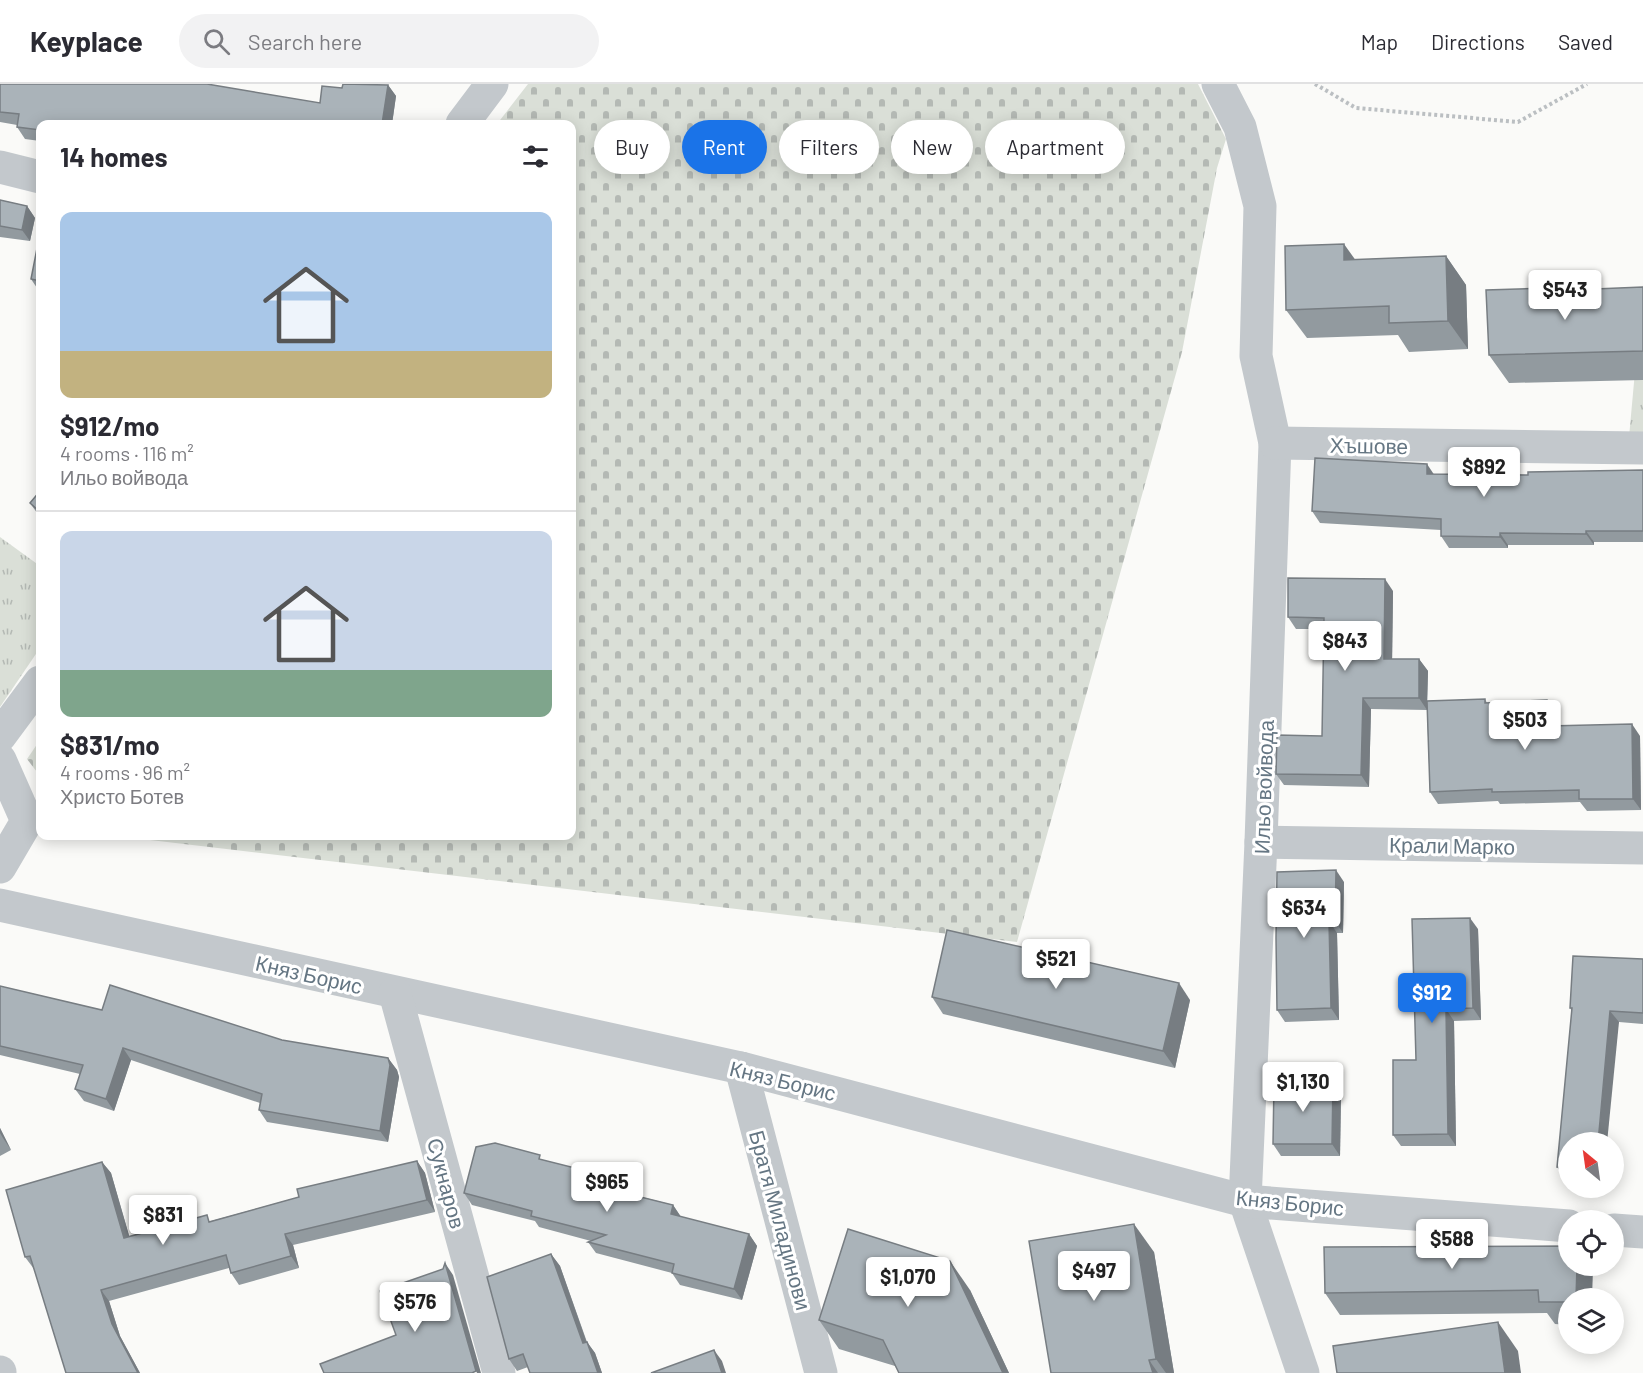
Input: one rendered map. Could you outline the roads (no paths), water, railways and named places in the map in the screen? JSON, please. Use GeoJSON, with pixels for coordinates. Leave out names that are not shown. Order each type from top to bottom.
{"type":"FeatureCollection","features":[{"type":"Feature","properties":{"kind":"street"},"geometry":{"type":"LineString","coordinates":[[465,120],[492,84]]}},
{"type":"Feature","properties":{"kind":"street","name":"Ильо войвода"},"geometry":{"type":"LineString","coordinates":[[1218,84],[1240,127],[1260,206],[1256,356],[1275,443],[1245,1201],[1303,1373]]}},
{"type":"Feature","properties":{"kind":"street"},"geometry":{"type":"LineString","coordinates":[[0,167],[36,176]]}},
{"type":"Feature","properties":{"kind":"street","name":"Хъшове"},"geometry":{"type":"LineString","coordinates":[[1275,443],[1643,448]]}},
{"type":"Feature","properties":{"kind":"street"},"geometry":{"type":"LineString","coordinates":[[0,736],[36,687]]}},
{"type":"Feature","properties":{"kind":"street"},"geometry":{"type":"LineString","coordinates":[[0,760],[31,806],[27,821],[0,867]]}},
{"type":"Feature","properties":{"kind":"street","name":"Крали Марко"},"geometry":{"type":"LineString","coordinates":[[1261,842],[1643,848]]}},
{"type":"Feature","properties":{"kind":"street","name":"Княз Борис"},"geometry":{"type":"LineString","coordinates":[[0,905],[741,1068],[1245,1201],[1558,1225]]}},
{"type":"Feature","properties":{"kind":"street","name":"Сукнаров"},"geometry":{"type":"LineString","coordinates":[[395,993],[499,1373]]}},
{"type":"Feature","properties":{"kind":"street","name":"Братя Миладинови"},"geometry":{"type":"LineString","coordinates":[[741,1068],[821,1373]]}},
{"type":"Feature","properties":{"kind":"street"},"geometry":{"type":"LineString","coordinates":[[1624,1231],[1643,1232]]}}]}
